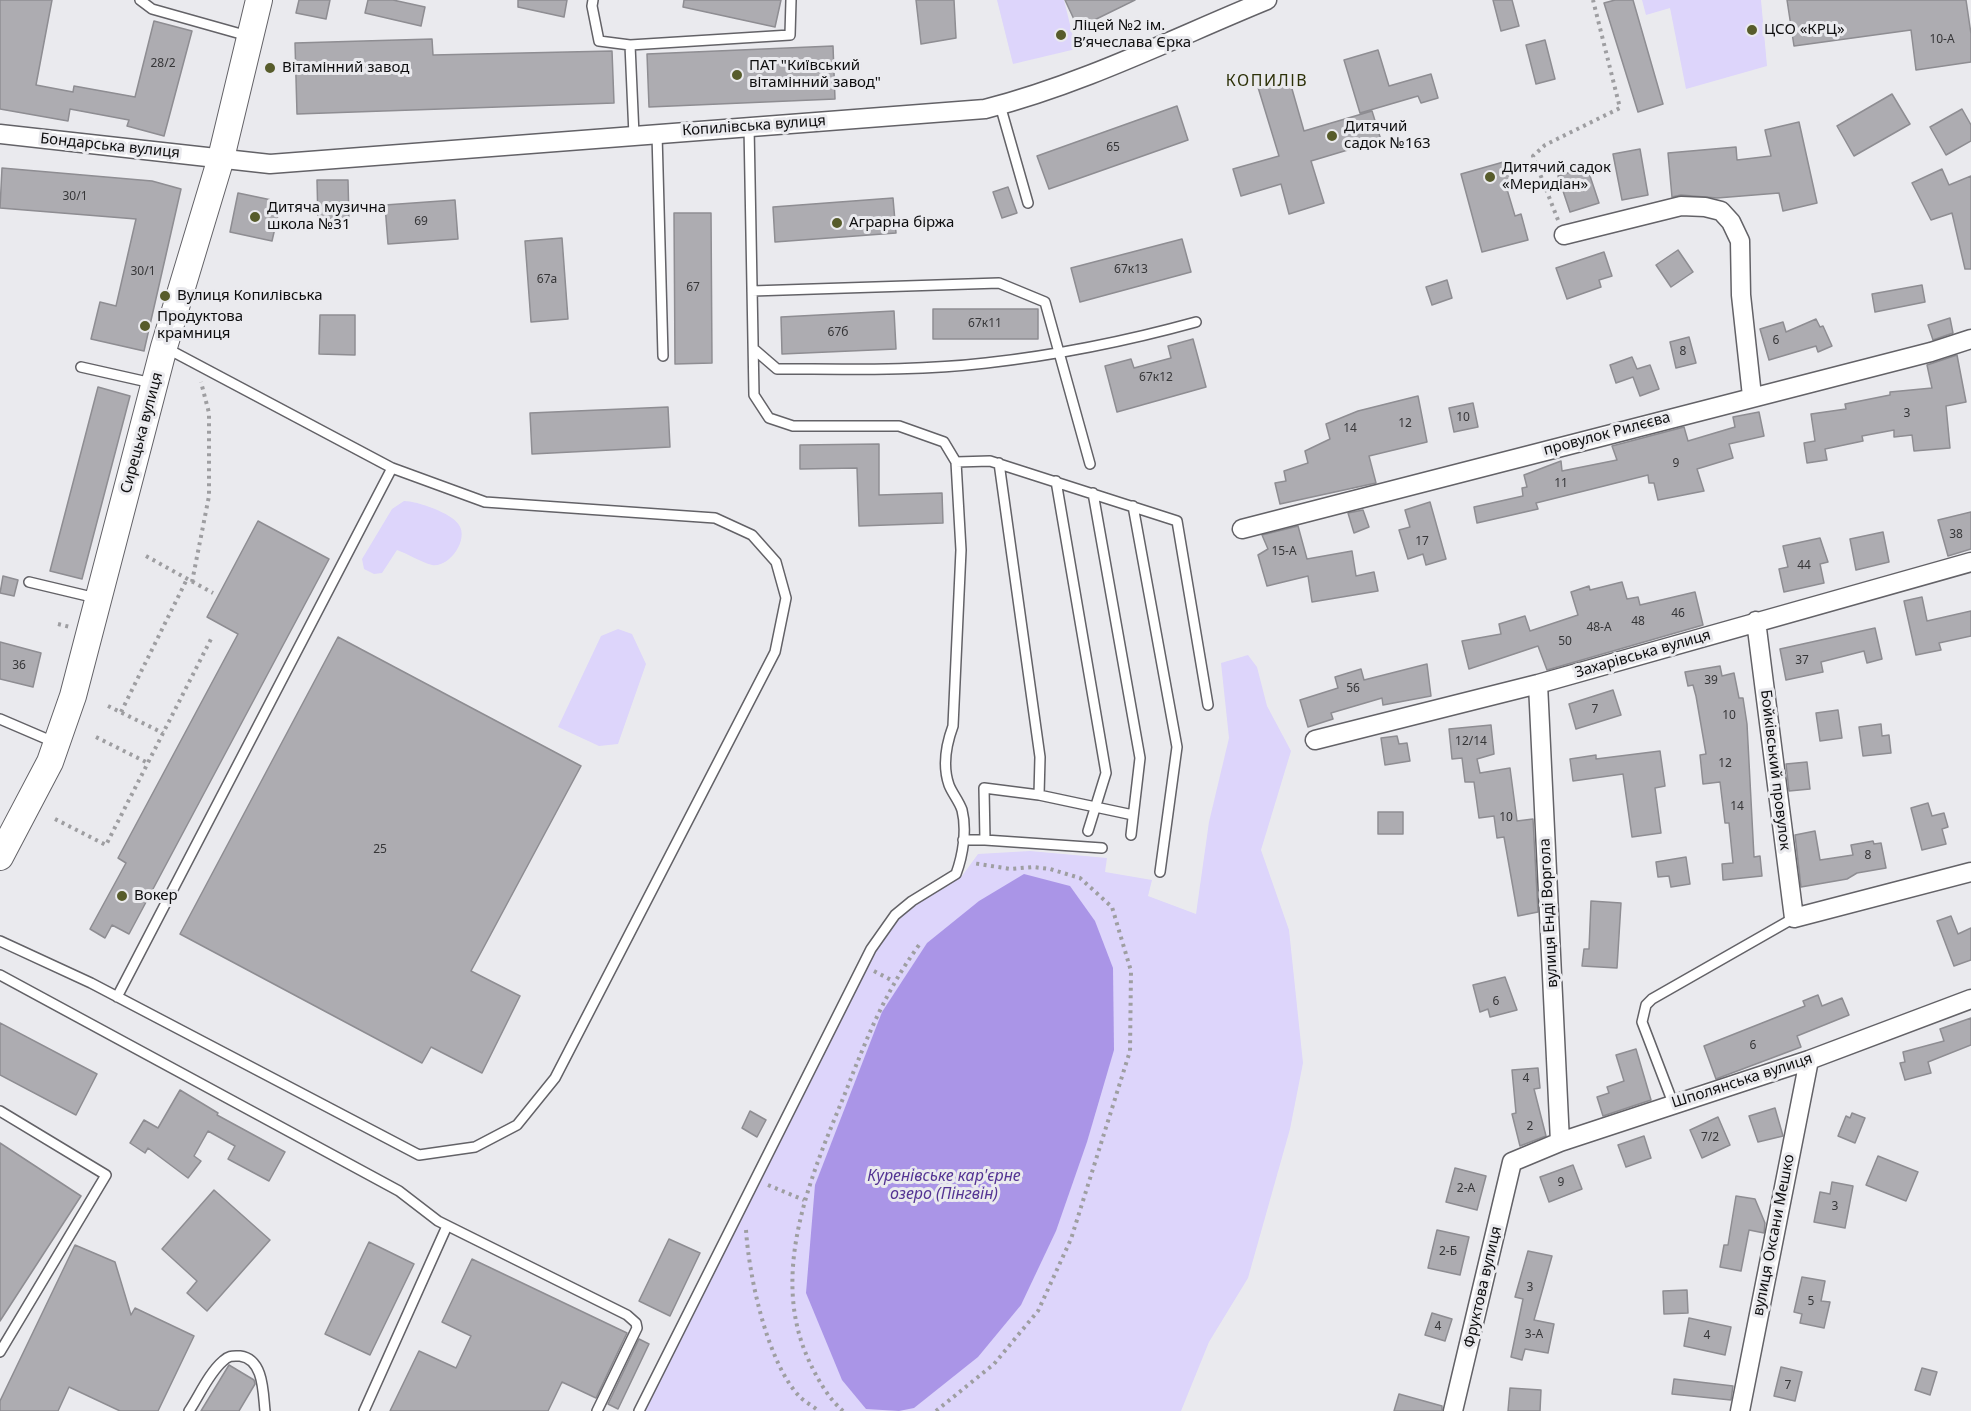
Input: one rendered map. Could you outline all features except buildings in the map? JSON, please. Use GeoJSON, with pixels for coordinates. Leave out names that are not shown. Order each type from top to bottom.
{"type":"FeatureCollection","features":[{"type":"Feature","properties":{"kind":"main road","name":"Сирецька вулиця"},"geometry":{"type":"LineString","coordinates":[[0,857],[57,744],[73,696],[164,347],[221,158],[259,0]]}},
{"type":"Feature","properties":{"kind":"street","name":"Копилівська вулиця"},"geometry":{"type":"LineString","coordinates":[[221,158],[270,164],[986,109],[1107,68],[1267,0]]}},
{"type":"Feature","properties":{"kind":"street","name":"Бондарська вулиця"},"geometry":{"type":"LineString","coordinates":[[0,134],[221,158]]}},
{"type":"Feature","properties":{"kind":"street"},"geometry":{"type":"LineString","coordinates":[[1564,235],[1681,206],[1705,207],[1720,211],[1731,222],[1740,241],[1741,295],[1752,396]]}},
{"type":"Feature","properties":{"kind":"street","name":"провулок Рилєєва"},"geometry":{"type":"LineString","coordinates":[[1242,529],[1752,396],[1931,352],[1971,339]]}},
{"type":"Feature","properties":{"kind":"street","name":"Захарівська вулиця"},"geometry":{"type":"LineString","coordinates":[[1315,740],[1538,684],[1971,562]]}},
{"type":"Feature","properties":{"kind":"street","name":"Бойківський провулок"},"geometry":{"type":"LineString","coordinates":[[1756,621],[1794,918]]}},
{"type":"Feature","properties":{"kind":"street","name":"вулиця Енді Воргола"},"geometry":{"type":"LineString","coordinates":[[1538,684],[1560,1142]]}},
{"type":"Feature","properties":{"kind":"street"},"geometry":{"type":"LineString","coordinates":[[1794,918],[1971,872]]}},
{"type":"Feature","properties":{"kind":"street","name":"Шполянська вулиця"},"geometry":{"type":"LineString","coordinates":[[1512,1162],[1560,1142],[1673,1103],[1809,1060],[1971,999]]}},
{"type":"Feature","properties":{"kind":"street","name":"вулиця Оксани Мешко"},"geometry":{"type":"LineString","coordinates":[[1740,1411],[1809,1060]]}},
{"type":"Feature","properties":{"kind":"street","name":"Фруктова вулиця"},"geometry":{"type":"LineString","coordinates":[[1453,1411],[1512,1162]]}},
{"type":"Feature","properties":{"kind":"lane"},"geometry":{"type":"LineString","coordinates":[[140,0],[152,9],[250,36]]}},
{"type":"Feature","properties":{"kind":"lane"},"geometry":{"type":"LineString","coordinates":[[593,0],[598,40],[630,45],[790,35],[791,0]]}},
{"type":"Feature","properties":{"kind":"lane"},"geometry":{"type":"LineString","coordinates":[[630,45],[634,135]]}},
{"type":"Feature","properties":{"kind":"lane"},"geometry":{"type":"LineString","coordinates":[[1000,105],[1028,203]]}},
{"type":"Feature","properties":{"kind":"lane"},"geometry":{"type":"LineString","coordinates":[[639,1411],[863,965],[895,915],[912,901],[956,874],[961,862],[963,840],[962,810],[949,784],[945,761],[946,742],[953,726],[962,550],[956,462],[944,442],[899,426],[793,426],[769,418],[754,395],[749,126]]}},
{"type":"Feature","properties":{"kind":"lane"},"geometry":{"type":"LineString","coordinates":[[657,134],[663,356]]}},
{"type":"Feature","properties":{"kind":"lane"},"geometry":{"type":"LineString","coordinates":[[753,291],[999,283],[1045,302],[1090,464]]}},
{"type":"Feature","properties":{"kind":"lane"},"geometry":{"type":"LineString","coordinates":[[754,350],[777,369],[905,369],[986,363],[1115,344],[1196,322]]}},
{"type":"Feature","properties":{"kind":"lane"},"geometry":{"type":"LineString","coordinates":[[0,941],[117,997],[419,1155],[476,1147],[517,1125],[561,1067],[775,652],[786,598],[776,562],[752,535],[716,518],[485,502],[392,468],[164,347]]}},
{"type":"Feature","properties":{"kind":"lane"},"geometry":{"type":"LineString","coordinates":[[81,367],[155,384]]}},
{"type":"Feature","properties":{"kind":"lane"},"geometry":{"type":"LineString","coordinates":[[956,462],[999,463],[1173,518],[1179,525],[1208,705]]}},
{"type":"Feature","properties":{"kind":"lane"},"geometry":{"type":"LineString","coordinates":[[999,463],[1040,757],[1039,795]]}},
{"type":"Feature","properties":{"kind":"lane"},"geometry":{"type":"LineString","coordinates":[[117,997],[392,468]]}},
{"type":"Feature","properties":{"kind":"lane"},"geometry":{"type":"LineString","coordinates":[[1056,482],[1106,773],[1088,831]]}},
{"type":"Feature","properties":{"kind":"lane"},"geometry":{"type":"LineString","coordinates":[[1093,493],[1140,758],[1131,835]]}},
{"type":"Feature","properties":{"kind":"lane"},"geometry":{"type":"LineString","coordinates":[[1133,506],[1177,747],[1160,872]]}},
{"type":"Feature","properties":{"kind":"lane"},"geometry":{"type":"LineString","coordinates":[[29,582],[98,598]]}},
{"type":"Feature","properties":{"kind":"lane"},"geometry":{"type":"LineString","coordinates":[[0,719],[57,744]]}},
{"type":"Feature","properties":{"kind":"lane"},"geometry":{"type":"LineString","coordinates":[[985,840],[984,788],[1039,795],[1133,814]]}},
{"type":"Feature","properties":{"kind":"lane"},"geometry":{"type":"LineString","coordinates":[[963,840],[1102,848]]}},
{"type":"Feature","properties":{"kind":"lane"},"geometry":{"type":"LineString","coordinates":[[1673,1103],[1642,1022],[1646,1005],[1652,999],[1794,918]]}},
{"type":"Feature","properties":{"kind":"lane"},"geometry":{"type":"LineString","coordinates":[[0,975],[399,1191],[447,1226],[627,1315],[636,1323],[637,1328],[597,1411]]}},
{"type":"Feature","properties":{"kind":"lane"},"geometry":{"type":"LineString","coordinates":[[0,1111],[106,1175],[0,1352]]}},
{"type":"Feature","properties":{"kind":"lane"},"geometry":{"type":"LineString","coordinates":[[363,1411],[447,1226]]}},
{"type":"Feature","properties":{"kind":"lane"},"geometry":{"type":"LineString","coordinates":[[189,1411],[221,1362],[231,1355],[246,1357],[257,1368],[261,1377],[265,1411]]}},
{"type":"Feature","properties":{"kind":"path"},"geometry":{"type":"LineString","coordinates":[[1564,235],[1533,156],[1545,145],[1620,108],[1593,0]]}},
{"type":"Feature","properties":{"kind":"path"},"geometry":{"type":"LineString","coordinates":[[121,712],[189,580],[210,496],[209,413],[196,363]]}},
{"type":"Feature","properties":{"kind":"path"},"geometry":{"type":"LineString","coordinates":[[146,556],[213,593]]}},
{"type":"Feature","properties":{"kind":"path"},"geometry":{"type":"LineString","coordinates":[[58,624],[64,625]]}},
{"type":"Feature","properties":{"kind":"path"},"geometry":{"type":"LineString","coordinates":[[56,819],[106,845],[211,639]]}},
{"type":"Feature","properties":{"kind":"path"},"geometry":{"type":"LineString","coordinates":[[108,706],[163,733]]}},
{"type":"Feature","properties":{"kind":"path"},"geometry":{"type":"LineString","coordinates":[[96,736],[148,763]]}},
{"type":"Feature","properties":{"kind":"path"},"geometry":{"type":"LineString","coordinates":[[936,1411],[994,1364],[1038,1311],[1071,1239],[1130,1051],[1131,971],[1112,907],[1080,878],[1050,869],[1011,869],[961,862]]}},
{"type":"Feature","properties":{"kind":"path"},"geometry":{"type":"LineString","coordinates":[[843,1411],[818,1380],[801,1344],[793,1316],[793,1281],[804,1200],[872,1025],[893,981],[919,945]]}},
{"type":"Feature","properties":{"kind":"path"},"geometry":{"type":"LineString","coordinates":[[863,965],[893,981]]}},
{"type":"Feature","properties":{"kind":"path"},"geometry":{"type":"LineString","coordinates":[[756,1180],[804,1200]]}},
{"type":"Feature","properties":{"kind":"path"},"geometry":{"type":"LineString","coordinates":[[744,1202],[746,1233],[762,1321],[778,1362],[799,1397],[819,1411]]}},
{"type":"Feature","properties":{"kind":"shaded area"},"geometry":{"type":"Polygon","coordinates":[[[997,0],[1064,0],[1076,49],[1013,64],[997,0]]]}},
{"type":"Feature","properties":{"kind":"shaded area"},"geometry":{"type":"Polygon","coordinates":[[[1642,0],[1761,0],[1767,66],[1686,89],[1670,8],[1646,15],[1642,0]]]}},
{"type":"Feature","properties":{"kind":"shaded area"},"geometry":{"type":"Polygon","coordinates":[[[404,501],[434,508],[449,516],[459,525],[461,538],[459,545],[451,558],[438,565],[428,564],[397,550],[382,573],[374,574],[364,569],[362,559],[392,509],[404,501]]]}},
{"type":"Feature","properties":{"kind":"shaded area"},"geometry":{"type":"Polygon","coordinates":[[[618,629],[632,634],[646,664],[618,744],[599,746],[558,727],[601,636],[618,629]]]}},
{"type":"Feature","properties":{"kind":"shaded area"},"geometry":{"type":"Polygon","coordinates":[[[1248,655],[1257,667],[1267,706],[1291,751],[1261,850],[1289,930],[1303,1063],[1290,1129],[1248,1278],[1209,1342],[1181,1411],[645,1411],[874,951],[901,913],[962,876],[978,854],[1030,851],[1107,858],[1105,872],[1152,880],[1148,896],[1196,914],[1209,822],[1229,738],[1221,663],[1248,655]]]}},
{"type":"Feature","properties":{"kind":"water","name":"Куренівське кар'єрне озеро (Пінгвін)"},"geometry":{"type":"Polygon","coordinates":[[[1024,874],[1070,886],[1095,921],[1113,968],[1114,1050],[1087,1142],[1056,1231],[1021,1305],[978,1357],[914,1408],[899,1411],[866,1409],[842,1380],[806,1293],[815,1185],[882,1012],[927,943],[979,901],[1024,874]]]}},
{"type":"Feature","properties":{"kind":"place","name":"ЦСО «КРЦ»"},"geometry":{"type":"Point","coordinates":[1752,30]}},
{"type":"Feature","properties":{"kind":"place","name":"Ліцей №2 ім. В’ячеслава Єрка"},"geometry":{"type":"Point","coordinates":[1061,35]}},
{"type":"Feature","properties":{"kind":"place","name":"Вітамінний завод"},"geometry":{"type":"Point","coordinates":[270,68]}},
{"type":"Feature","properties":{"kind":"place","name":"ПАТ \"Київський вітамінний завод\""},"geometry":{"type":"Point","coordinates":[737,75]}},
{"type":"Feature","properties":{"kind":"place","name":"Дитячий садок №163"},"geometry":{"type":"Point","coordinates":[1332,136]}},
{"type":"Feature","properties":{"kind":"place","name":"Дитячий садок «Меридіан»"},"geometry":{"type":"Point","coordinates":[1490,177]}},
{"type":"Feature","properties":{"kind":"place","name":"Дитяча музична школа №31"},"geometry":{"type":"Point","coordinates":[255,217]}},
{"type":"Feature","properties":{"kind":"place","name":"Аграрна біржа"},"geometry":{"type":"Point","coordinates":[837,223]}},
{"type":"Feature","properties":{"kind":"place","name":"Вулиця Копилівська"},"geometry":{"type":"Point","coordinates":[165,296]}},
{"type":"Feature","properties":{"kind":"place","name":"Продуктова крамниця"},"geometry":{"type":"Point","coordinates":[145,326]}},
{"type":"Feature","properties":{"kind":"place","name":"Вокер"},"geometry":{"type":"Point","coordinates":[122,896]}},
{"type":"Feature","properties":{"kind":"district","name":"КОПИЛІВ"},"geometry":{"type":"Point","coordinates":[1267,81]}}]}
